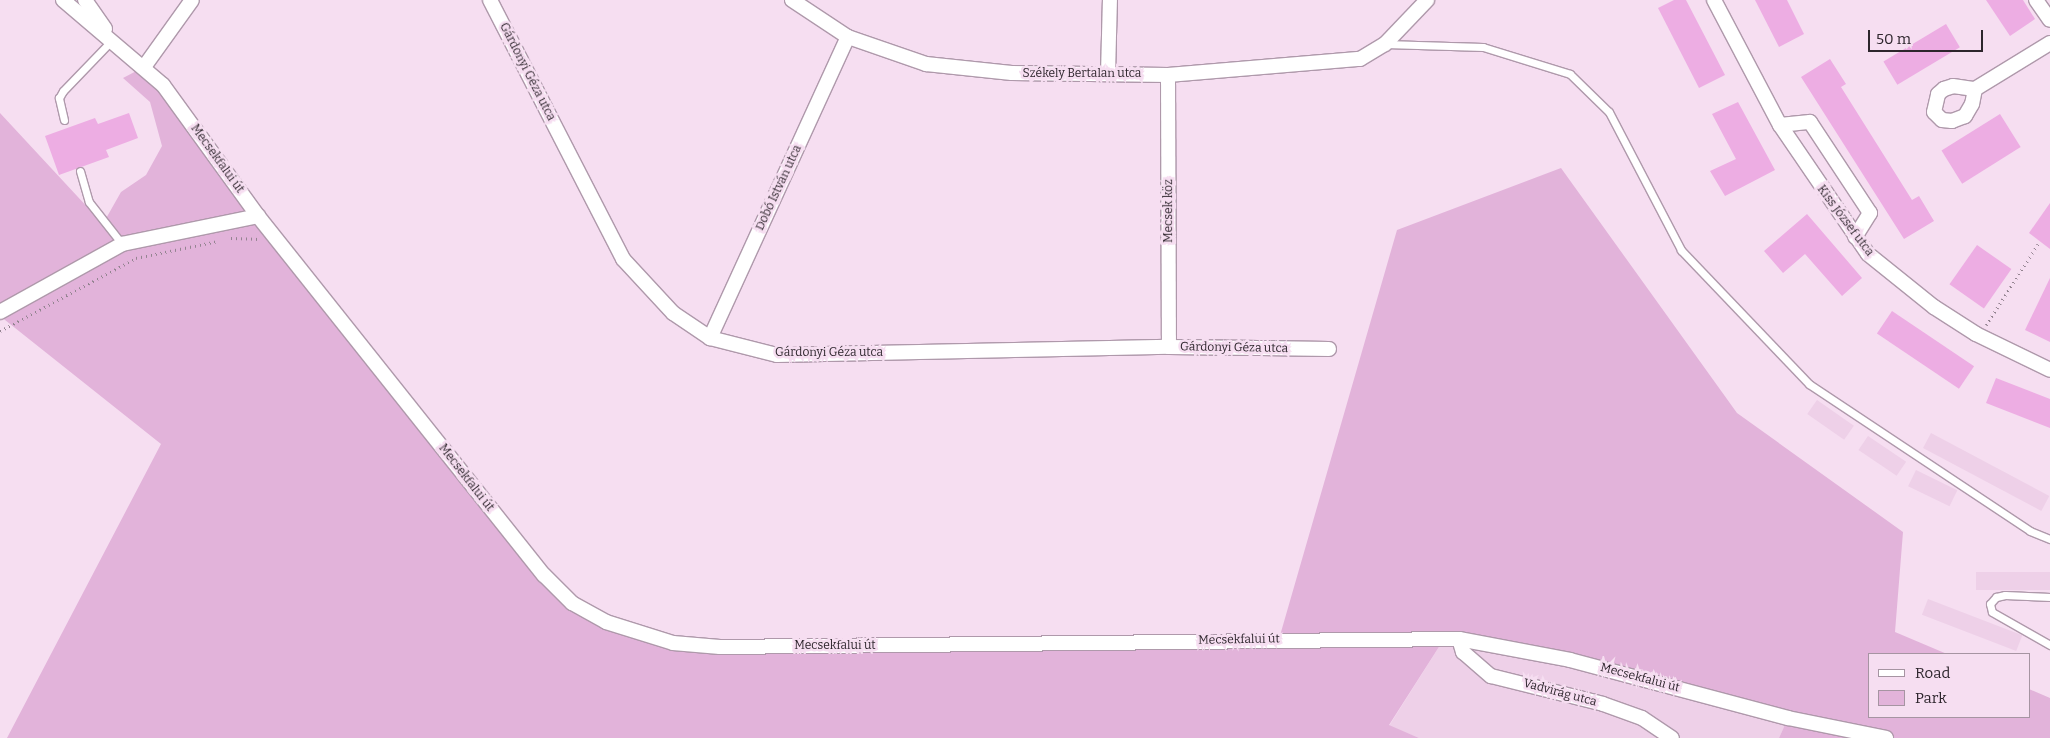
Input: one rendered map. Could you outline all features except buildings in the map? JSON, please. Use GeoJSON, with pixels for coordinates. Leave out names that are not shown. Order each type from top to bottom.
{"type":"FeatureCollection","features":[{"type":"Feature","properties":{"kind":"street","name":"Mecsekfalui út"},"geometry":{"type":"LineString","coordinates":[[62,0],[112,40],[163,85],[276,240],[544,575],[572,604],[606,622],[639,634],[673,643],[720,646],[1459,639],[1570,660],[1788,718],[1886,738]]}},
{"type":"Feature","properties":{"kind":"street"},"geometry":{"type":"LineString","coordinates":[[85,0],[112,40]]}},
{"type":"Feature","properties":{"kind":"street"},"geometry":{"type":"LineString","coordinates":[[144,67],[192,0]]}},
{"type":"Feature","properties":{"kind":"street","name":"Gárdonyi Géza utca"},"geometry":{"type":"LineString","coordinates":[[490,0],[623,259],[673,313],[710,338],[777,355],[1169,348],[1329,349]]}},
{"type":"Feature","properties":{"kind":"street","name":"Székely Bertalan utca"},"geometry":{"type":"LineString","coordinates":[[792,0],[848,37],[926,64],[1012,73],[1168,75],[1339,63],[1360,59],[1385,44],[1426,0]]}},
{"type":"Feature","properties":{"kind":"street"},"geometry":{"type":"LineString","coordinates":[[1108,74],[1110,0]]}},
{"type":"Feature","properties":{"kind":"street","name":"Kiss József utca"},"geometry":{"type":"LineString","coordinates":[[1714,0],[1780,125],[1868,254],[1934,307],[1980,336],[2050,370]]}},
{"type":"Feature","properties":{"kind":"street"},"geometry":{"type":"LineString","coordinates":[[2036,0],[2050,20]]}},
{"type":"Feature","properties":{"kind":"street","name":"Dobó István utca"},"geometry":{"type":"LineString","coordinates":[[710,338],[848,37]]}},
{"type":"Feature","properties":{"kind":"street"},"geometry":{"type":"LineString","coordinates":[[1975,89],[2050,43]]}},
{"type":"Feature","properties":{"kind":"street","name":"Mecsek köz"},"geometry":{"type":"LineString","coordinates":[[1168,75],[1169,348]]}},
{"type":"Feature","properties":{"kind":"street"},"geometry":{"type":"LineString","coordinates":[[1780,125],[1810,122],[1870,213],[1855,237]]}},
{"type":"Feature","properties":{"kind":"street"},"geometry":{"type":"LineString","coordinates":[[0,312],[122,244],[258,216]]}},
{"type":"Feature","properties":{"kind":"street","name":"Vadvirág utca"},"geometry":{"type":"LineString","coordinates":[[1459,639],[1463,652],[1491,676],[1603,704],[1642,718],[1672,738]]}},
{"type":"Feature","properties":{"kind":"lane"},"geometry":{"type":"LineString","coordinates":[[64,120],[59,98],[63,91],[112,40]]}},
{"type":"Feature","properties":{"kind":"lane"},"geometry":{"type":"LineString","coordinates":[[1385,44],[1483,47],[1570,74],[1609,112],[1681,250],[1809,384],[2030,531],[2050,539]]}},
{"type":"Feature","properties":{"kind":"lane"},"geometry":{"type":"LineString","coordinates":[[80,171],[89,202],[122,244]]}},
{"type":"Feature","properties":{"kind":"lane"},"geometry":{"type":"LineString","coordinates":[[2050,596],[2005,594],[1996,597],[1990,604],[1992,612],[2050,645]]}},
{"type":"Feature","properties":{"kind":"path"},"geometry":{"type":"LineString","coordinates":[[0,331],[136,258],[232,238],[276,240]]}},
{"type":"Feature","properties":{"kind":"path"},"geometry":{"type":"LineString","coordinates":[[1980,336],[2038,244]]}},
{"type":"Feature","properties":{"kind":"shaded area"},"geometry":{"type":"Polygon","coordinates":[[[1817,400],[1854,426],[1844,440],[1807,414],[1817,400]]]}},
{"type":"Feature","properties":{"kind":"shaded area"},"geometry":{"type":"Polygon","coordinates":[[[1931,433],[2049,496],[2041,511],[1923,448],[1931,433]]]}},
{"type":"Feature","properties":{"kind":"shaded area"},"geometry":{"type":"Polygon","coordinates":[[[1868,436],[1906,462],[1897,476],[1858,450],[1868,436]]]}},
{"type":"Feature","properties":{"kind":"shaded area"},"geometry":{"type":"Polygon","coordinates":[[[1916,470],[1957,490],[1949,506],[1908,486],[1916,470]]]}},
{"type":"Feature","properties":{"kind":"shaded area"},"geometry":{"type":"Polygon","coordinates":[[[1976,572],[2050,572],[2050,590],[1976,590],[1976,572]]]}},
{"type":"Feature","properties":{"kind":"shaded area"},"geometry":{"type":"Polygon","coordinates":[[[1928,599],[2022,635],[2016,651],[1922,615],[1928,599]]]}},
{"type":"Feature","properties":{"kind":"shaded area"},"geometry":{"type":"Polygon","coordinates":[[[1444,639],[1459,639],[1788,718],[1779,738],[1419,738],[1389,726],[1444,639]]]}},
{"type":"Feature","properties":{"kind":"green space"},"geometry":{"type":"Polygon","coordinates":[[[144,67],[572,603],[673,643],[1279,639],[1397,230],[1561,168],[1737,413],[1903,532],[1895,632],[1945,653],[1868,653],[1868,718],[2030,718],[2030,689],[2050,698],[2050,738],[1779,738],[1788,718],[1663,684],[1444,639],[1389,725],[1419,738],[7,738],[161,444],[0,316],[0,113],[116,238],[104,222],[121,192],[146,175],[162,146],[150,102],[123,78],[144,67]]]}}]}
